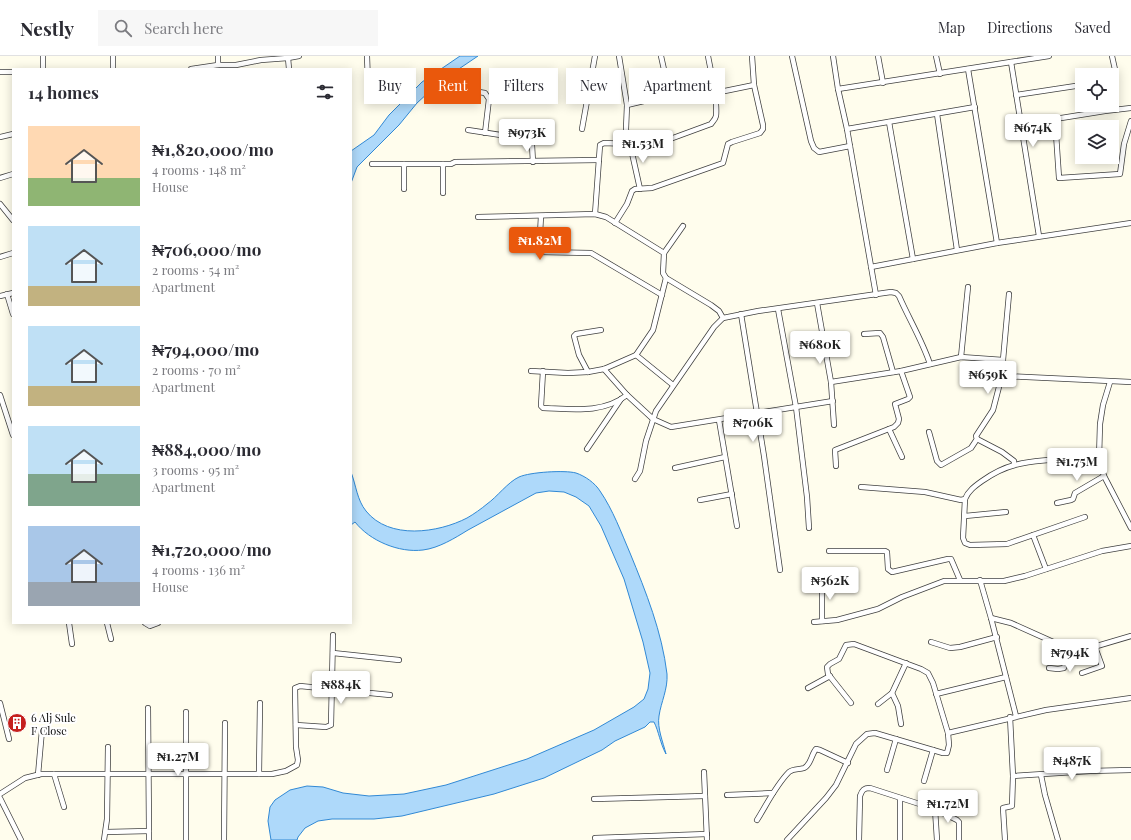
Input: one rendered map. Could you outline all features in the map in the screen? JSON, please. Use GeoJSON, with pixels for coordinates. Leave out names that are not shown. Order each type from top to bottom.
{"type":"FeatureCollection","features":[{"type":"Feature","properties":{"kind":"street"},"geometry":{"type":"LineString","coordinates":[[43,56],[43,68]]}},
{"type":"Feature","properties":{"kind":"street"},"geometry":{"type":"LineString","coordinates":[[113,56],[113,68]]}},
{"type":"Feature","properties":{"kind":"street"},"geometry":{"type":"LineString","coordinates":[[218,56],[218,65]]}},
{"type":"Feature","properties":{"kind":"street"},"geometry":{"type":"LineString","coordinates":[[198,68],[218,65],[236,65],[261,58],[288,58],[297,56]]}},
{"type":"Feature","properties":{"kind":"street"},"geometry":{"type":"LineString","coordinates":[[368,56],[368,68]]}},
{"type":"Feature","properties":{"kind":"street"},"geometry":{"type":"LineString","coordinates":[[582,129],[595,56]]}},
{"type":"Feature","properties":{"kind":"street"},"geometry":{"type":"LineString","coordinates":[[619,56],[627,104],[626,129],[640,189]]}},
{"type":"Feature","properties":{"kind":"street"},"geometry":{"type":"LineString","coordinates":[[661,56],[664,68]]}},
{"type":"Feature","properties":{"kind":"street"},"geometry":{"type":"LineString","coordinates":[[708,56],[710,68]]}},
{"type":"Feature","properties":{"kind":"street"},"geometry":{"type":"LineString","coordinates":[[615,223],[628,204],[632,191],[652,188],[723,163],[728,144],[760,133],[763,125],[754,85],[752,56]]}},
{"type":"Feature","properties":{"kind":"street"},"geometry":{"type":"LineString","coordinates":[[792,56],[811,141],[814,148],[819,152],[850,146]]}},
{"type":"Feature","properties":{"kind":"street"},"geometry":{"type":"LineString","coordinates":[[833,56],[838,89],[848,129],[876,295]]}},
{"type":"Feature","properties":{"kind":"street"},"geometry":{"type":"LineString","coordinates":[[878,56],[883,83]]}},
{"type":"Feature","properties":{"kind":"street"},"geometry":{"type":"LineString","coordinates":[[936,56],[940,74]]}},
{"type":"Feature","properties":{"kind":"street"},"geometry":{"type":"LineString","coordinates":[[838,89],[1047,56]]}},
{"type":"Feature","properties":{"kind":"street"},"geometry":{"type":"LineString","coordinates":[[1112,56],[1115,68]]}},
{"type":"Feature","properties":{"kind":"street"},"geometry":{"type":"LineString","coordinates":[[288,58],[289,68]]}},
{"type":"Feature","properties":{"kind":"street"},"geometry":{"type":"LineString","coordinates":[[1010,62],[1039,236]]}},
{"type":"Feature","properties":{"kind":"street"},"geometry":{"type":"LineString","coordinates":[[968,69],[997,243]]}},
{"type":"Feature","properties":{"kind":"street"},"geometry":{"type":"LineString","coordinates":[[0,72],[12,72]]}},
{"type":"Feature","properties":{"kind":"street"},"geometry":{"type":"LineString","coordinates":[[725,91],[754,85]]}},
{"type":"Feature","properties":{"kind":"street"},"geometry":{"type":"LineString","coordinates":[[1016,95],[1075,86]]}},
{"type":"Feature","properties":{"kind":"street"},"geometry":{"type":"LineString","coordinates":[[481,92],[485,93],[489,99],[484,133]]}},
{"type":"Feature","properties":{"kind":"street"},"geometry":{"type":"LineString","coordinates":[[632,153],[711,124],[716,116],[715,104]]}},
{"type":"Feature","properties":{"kind":"street"},"geometry":{"type":"LineString","coordinates":[[848,129],[975,108]]}},
{"type":"Feature","properties":{"kind":"street"},"geometry":{"type":"LineString","coordinates":[[1131,108],[1105,110],[1055,119],[1059,178],[1120,174],[1124,144],[1131,121]]}},
{"type":"Feature","properties":{"kind":"street"},"geometry":{"type":"LineString","coordinates":[[937,114],[958,250]]}},
{"type":"Feature","properties":{"kind":"street"},"geometry":{"type":"LineString","coordinates":[[889,122],[913,259]]}},
{"type":"Feature","properties":{"kind":"street"},"geometry":{"type":"LineString","coordinates":[[468,130],[527,139],[532,145],[532,162]]}},
{"type":"Feature","properties":{"kind":"street"},"geometry":{"type":"LineString","coordinates":[[0,138],[12,134]]}},
{"type":"Feature","properties":{"kind":"street"},"geometry":{"type":"LineString","coordinates":[[595,214],[600,145],[604,143],[629,144]]}},
{"type":"Feature","properties":{"kind":"street"},"geometry":{"type":"LineString","coordinates":[[372,164],[443,164],[455,162],[599,160]]}},
{"type":"Feature","properties":{"kind":"street"},"geometry":{"type":"LineString","coordinates":[[404,164],[404,188]]}},
{"type":"Feature","properties":{"kind":"street"},"geometry":{"type":"LineString","coordinates":[[443,164],[443,193]]}},
{"type":"Feature","properties":{"kind":"street"},"geometry":{"type":"LineString","coordinates":[[0,178],[12,174]]}},
{"type":"Feature","properties":{"kind":"street"},"geometry":{"type":"LineString","coordinates":[[0,204],[12,219]]}},
{"type":"Feature","properties":{"kind":"street"},"geometry":{"type":"LineString","coordinates":[[7,212],[12,210]]}},
{"type":"Feature","properties":{"kind":"street"},"geometry":{"type":"LineString","coordinates":[[478,217],[595,214],[606,217],[664,253]]}},
{"type":"Feature","properties":{"kind":"street"},"geometry":{"type":"LineString","coordinates":[[541,216],[539,252],[591,253],[662,294]]}},
{"type":"Feature","properties":{"kind":"street"},"geometry":{"type":"LineString","coordinates":[[871,267],[997,243],[1131,223]]}},
{"type":"Feature","properties":{"kind":"street"},"geometry":{"type":"LineString","coordinates":[[683,226],[664,253],[663,273],[666,278],[715,308],[719,311],[723,318]]}},
{"type":"Feature","properties":{"kind":"street"},"geometry":{"type":"LineString","coordinates":[[0,257],[12,253]]}},
{"type":"Feature","properties":{"kind":"street"},"geometry":{"type":"LineString","coordinates":[[531,371],[568,374],[588,372],[604,369],[636,355],[653,330],[666,278]]}},
{"type":"Feature","properties":{"kind":"street"},"geometry":{"type":"LineString","coordinates":[[961,358],[968,287]]}},
{"type":"Feature","properties":{"kind":"street"},"geometry":{"type":"LineString","coordinates":[[635,479],[640,471],[656,411],[714,327],[723,318],[891,292],[896,293],[899,296],[913,327],[925,348],[930,364]]}},
{"type":"Feature","properties":{"kind":"street"},"geometry":{"type":"LineString","coordinates":[[0,296],[12,293]]}},
{"type":"Feature","properties":{"kind":"street"},"geometry":{"type":"LineString","coordinates":[[7,294],[12,311]]}},
{"type":"Feature","properties":{"kind":"street"},"geometry":{"type":"LineString","coordinates":[[929,432],[937,461],[941,465],[971,448],[977,439],[976,436],[993,410],[1000,384],[1004,376],[1003,360],[1009,294]]}},
{"type":"Feature","properties":{"kind":"street"},"geometry":{"type":"LineString","coordinates":[[817,303],[831,382],[834,425]]}},
{"type":"Feature","properties":{"kind":"street"},"geometry":{"type":"LineString","coordinates":[[778,309],[796,407],[808,504],[809,528]]}},
{"type":"Feature","properties":{"kind":"street"},"geometry":{"type":"LineString","coordinates":[[741,314],[780,570]]}},
{"type":"Feature","properties":{"kind":"street"},"geometry":{"type":"LineString","coordinates":[[588,372],[579,355],[574,336],[576,334],[601,330]]}},
{"type":"Feature","properties":{"kind":"street"},"geometry":{"type":"LineString","coordinates":[[864,334],[880,333],[883,337],[893,372]]}},
{"type":"Feature","properties":{"kind":"street"},"geometry":{"type":"LineString","coordinates":[[636,355],[673,385]]}},
{"type":"Feature","properties":{"kind":"street"},"geometry":{"type":"LineString","coordinates":[[831,382],[901,371],[961,358],[1003,360]]}},
{"type":"Feature","properties":{"kind":"street"},"geometry":{"type":"LineString","coordinates":[[604,369],[626,395],[653,418],[671,427],[833,402]]}},
{"type":"Feature","properties":{"kind":"street"},"geometry":{"type":"LineString","coordinates":[[543,371],[541,406],[543,408],[592,410],[621,399]]}},
{"type":"Feature","properties":{"kind":"street"},"geometry":{"type":"LineString","coordinates":[[836,466],[835,450],[889,429],[898,423],[899,419],[895,404],[910,397],[901,371]]}},
{"type":"Feature","properties":{"kind":"street"},"geometry":{"type":"LineString","coordinates":[[1004,376],[1131,382]]}},
{"type":"Feature","properties":{"kind":"street"},"geometry":{"type":"LineString","coordinates":[[1110,382],[1100,424],[1099,458],[1104,476],[1131,528]]}},
{"type":"Feature","properties":{"kind":"street"},"geometry":{"type":"LineString","coordinates":[[0,395],[11,423]]}},
{"type":"Feature","properties":{"kind":"street"},"geometry":{"type":"LineString","coordinates":[[587,449],[621,399],[626,395]]}},
{"type":"Feature","properties":{"kind":"street"},"geometry":{"type":"LineString","coordinates":[[719,420],[737,526]]}},
{"type":"Feature","properties":{"kind":"street"},"geometry":{"type":"LineString","coordinates":[[889,429],[902,457]]}},
{"type":"Feature","properties":{"kind":"street"},"geometry":{"type":"LineString","coordinates":[[977,439],[1007,455],[1014,461],[1014,465]]}},
{"type":"Feature","properties":{"kind":"street"},"geometry":{"type":"LineString","coordinates":[[675,468],[726,457]]}},
{"type":"Feature","properties":{"kind":"street"},"geometry":{"type":"LineString","coordinates":[[1085,517],[1007,544],[970,544],[965,543],[963,538],[965,499],[967,494],[993,473],[1014,465],[1038,461],[1099,458]]}},
{"type":"Feature","properties":{"kind":"street"},"geometry":{"type":"LineString","coordinates":[[1057,503],[1071,500],[1075,493],[1104,476]]}},
{"type":"Feature","properties":{"kind":"street"},"geometry":{"type":"LineString","coordinates":[[861,487],[925,492],[961,500],[965,499]]}},
{"type":"Feature","properties":{"kind":"street"},"geometry":{"type":"LineString","coordinates":[[700,500],[732,494]]}},
{"type":"Feature","properties":{"kind":"street"},"geometry":{"type":"LineString","coordinates":[[965,516],[1006,512]]}},
{"type":"Feature","properties":{"kind":"street"},"geometry":{"type":"LineString","coordinates":[[1033,535],[1046,569]]}},
{"type":"Feature","properties":{"kind":"street"},"geometry":{"type":"LineString","coordinates":[[814,622],[837,620],[878,609],[902,597],[944,581],[1004,581],[1068,563],[1102,551],[1131,546]]}},
{"type":"Feature","properties":{"kind":"street"},"geometry":{"type":"LineString","coordinates":[[829,551],[885,551],[887,552],[888,569],[892,572],[951,559],[960,580]]}},
{"type":"Feature","properties":{"kind":"street"},"geometry":{"type":"LineString","coordinates":[[980,580],[992,618],[1016,716]]}},
{"type":"Feature","properties":{"kind":"street"},"geometry":{"type":"LineString","coordinates":[[822,622],[822,587],[829,582],[843,584]]}},
{"type":"Feature","properties":{"kind":"street"},"geometry":{"type":"LineString","coordinates":[[992,618],[1012,623],[1069,649],[1080,651],[1131,636]]}},
{"type":"Feature","properties":{"kind":"street"},"geometry":{"type":"LineString","coordinates":[[69,624],[72,644]]}},
{"type":"Feature","properties":{"kind":"street"},"geometry":{"type":"LineString","coordinates":[[107,624],[111,639]]}},
{"type":"Feature","properties":{"kind":"street"},"geometry":{"type":"LineString","coordinates":[[296,725],[330,727],[332,724],[333,635]]}},
{"type":"Feature","properties":{"kind":"street"},"geometry":{"type":"LineString","coordinates":[[931,642],[950,648],[960,647],[996,637]]}},
{"type":"Feature","properties":{"kind":"street"},"geometry":{"type":"LineString","coordinates":[[787,840],[836,786],[856,744],[867,734],[875,733],[947,753],[949,745],[948,733],[928,673],[921,668],[850,644],[846,645],[839,659],[827,667],[828,674],[851,703]]}},
{"type":"Feature","properties":{"kind":"street"},"geometry":{"type":"LineString","coordinates":[[1082,674],[1102,666],[1095,647]]}},
{"type":"Feature","properties":{"kind":"street"},"geometry":{"type":"LineString","coordinates":[[1049,668],[1064,668],[1069,649]]}},
{"type":"Feature","properties":{"kind":"street"},"geometry":{"type":"LineString","coordinates":[[333,653],[400,660]]}},
{"type":"Feature","properties":{"kind":"street"},"geometry":{"type":"LineString","coordinates":[[878,704],[892,694],[906,663]]}},
{"type":"Feature","properties":{"kind":"street"},"geometry":{"type":"LineString","coordinates":[[808,688],[830,676]]}},
{"type":"Feature","properties":{"kind":"street"},"geometry":{"type":"LineString","coordinates":[[936,694],[1006,677]]}},
{"type":"Feature","properties":{"kind":"street"},"geometry":{"type":"LineString","coordinates":[[0,794],[25,778],[38,775],[279,773],[292,768],[296,765],[298,760],[295,688],[300,686],[390,696]]}},
{"type":"Feature","properties":{"kind":"street"},"geometry":{"type":"LineString","coordinates":[[892,694],[898,706],[902,724]]}},
{"type":"Feature","properties":{"kind":"street"},"geometry":{"type":"LineString","coordinates":[[948,733],[1010,717],[1046,710],[1131,698]]}},
{"type":"Feature","properties":{"kind":"street"},"geometry":{"type":"LineString","coordinates":[[0,703],[9,739]]}},
{"type":"Feature","properties":{"kind":"street"},"geometry":{"type":"LineString","coordinates":[[259,774],[260,704]]}},
{"type":"Feature","properties":{"kind":"street"},"geometry":{"type":"LineString","coordinates":[[148,708],[148,840]]}},
{"type":"Feature","properties":{"kind":"street"},"geometry":{"type":"LineString","coordinates":[[186,712],[186,840]]}},
{"type":"Feature","properties":{"kind":"street"},"geometry":{"type":"LineString","coordinates":[[1005,840],[1003,808],[1012,806],[1013,776],[1010,717]]}},
{"type":"Feature","properties":{"kind":"street"},"geometry":{"type":"LineString","coordinates":[[224,840],[225,722]]}},
{"type":"Feature","properties":{"kind":"street"},"geometry":{"type":"LineString","coordinates":[[38,775],[42,730]]}},
{"type":"Feature","properties":{"kind":"street"},"geometry":{"type":"LineString","coordinates":[[887,770],[896,739]]}},
{"type":"Feature","properties":{"kind":"street"},"geometry":{"type":"LineString","coordinates":[[104,840],[106,832],[108,747]]}},
{"type":"Feature","properties":{"kind":"street"},"geometry":{"type":"LineString","coordinates":[[757,820],[773,793],[792,770],[805,768],[809,765],[816,749],[848,763]]}},
{"type":"Feature","properties":{"kind":"street"},"geometry":{"type":"LineString","coordinates":[[924,781],[933,750]]}},
{"type":"Feature","properties":{"kind":"street"},"geometry":{"type":"LineString","coordinates":[[1013,776],[1131,770]]}},
{"type":"Feature","properties":{"kind":"street"},"geometry":{"type":"LineString","coordinates":[[704,772],[707,840]]}},
{"type":"Feature","properties":{"kind":"street"},"geometry":{"type":"LineString","coordinates":[[54,774],[64,807]]}},
{"type":"Feature","properties":{"kind":"street"},"geometry":{"type":"LineString","coordinates":[[1041,775],[1058,840]]}},
{"type":"Feature","properties":{"kind":"street"},"geometry":{"type":"LineString","coordinates":[[859,840],[860,796],[862,790],[865,788],[870,788],[935,809],[957,820],[959,822],[959,840]]}},
{"type":"Feature","properties":{"kind":"street"},"geometry":{"type":"LineString","coordinates":[[728,795],[773,793]]}},
{"type":"Feature","properties":{"kind":"street"},"geometry":{"type":"LineString","coordinates":[[594,799],[705,796]]}},
{"type":"Feature","properties":{"kind":"street"},"geometry":{"type":"LineString","coordinates":[[0,798],[21,840]]}},
{"type":"Feature","properties":{"kind":"street"},"geometry":{"type":"LineString","coordinates":[[900,798],[900,840]]}},
{"type":"Feature","properties":{"kind":"street"},"geometry":{"type":"LineString","coordinates":[[935,809],[937,840]]}},
{"type":"Feature","properties":{"kind":"street"},"geometry":{"type":"LineString","coordinates":[[106,832],[148,831]]}},
{"type":"Feature","properties":{"kind":"street"},"geometry":{"type":"LineString","coordinates":[[596,838],[706,834]]}},
{"type":"Feature","properties":{"kind":"water"},"geometry":{"type":"Polygon","coordinates":[[[460,56],[478,56],[460,68],[442,68],[460,56]]]}},
{"type":"Feature","properties":{"kind":"water"},"geometry":{"type":"Polygon","coordinates":[[[424,81],[424,97],[399,125],[357,167],[352,180],[352,150],[374,135],[389,115],[400,104],[416,104],[416,88],[424,81]]]}},
{"type":"Feature","properties":{"kind":"water"},"geometry":{"type":"Polygon","coordinates":[[[548,472],[571,472],[583,476],[593,483],[605,498],[616,521],[653,612],[665,658],[667,674],[659,721],[666,754],[654,722],[650,722],[645,727],[615,741],[602,750],[544,778],[494,794],[402,816],[374,819],[332,819],[318,821],[305,828],[297,840],[271,840],[268,821],[270,807],[275,800],[290,790],[307,786],[323,787],[343,793],[369,796],[404,794],[446,785],[527,759],[594,730],[634,707],[644,699],[648,689],[650,673],[643,642],[624,579],[601,526],[589,506],[576,497],[564,492],[549,491],[536,493],[441,545],[423,550],[404,550],[386,544],[369,535],[355,522],[352,524],[352,475],[363,507],[376,520],[387,526],[400,530],[414,531],[442,527],[467,518],[491,501],[511,482],[524,475],[548,472]]]}},
{"type":"Feature","properties":{"kind":"place","name":"6 Alj Sule F Close"},"geometry":{"type":"Point","coordinates":[17,723]}}]}
